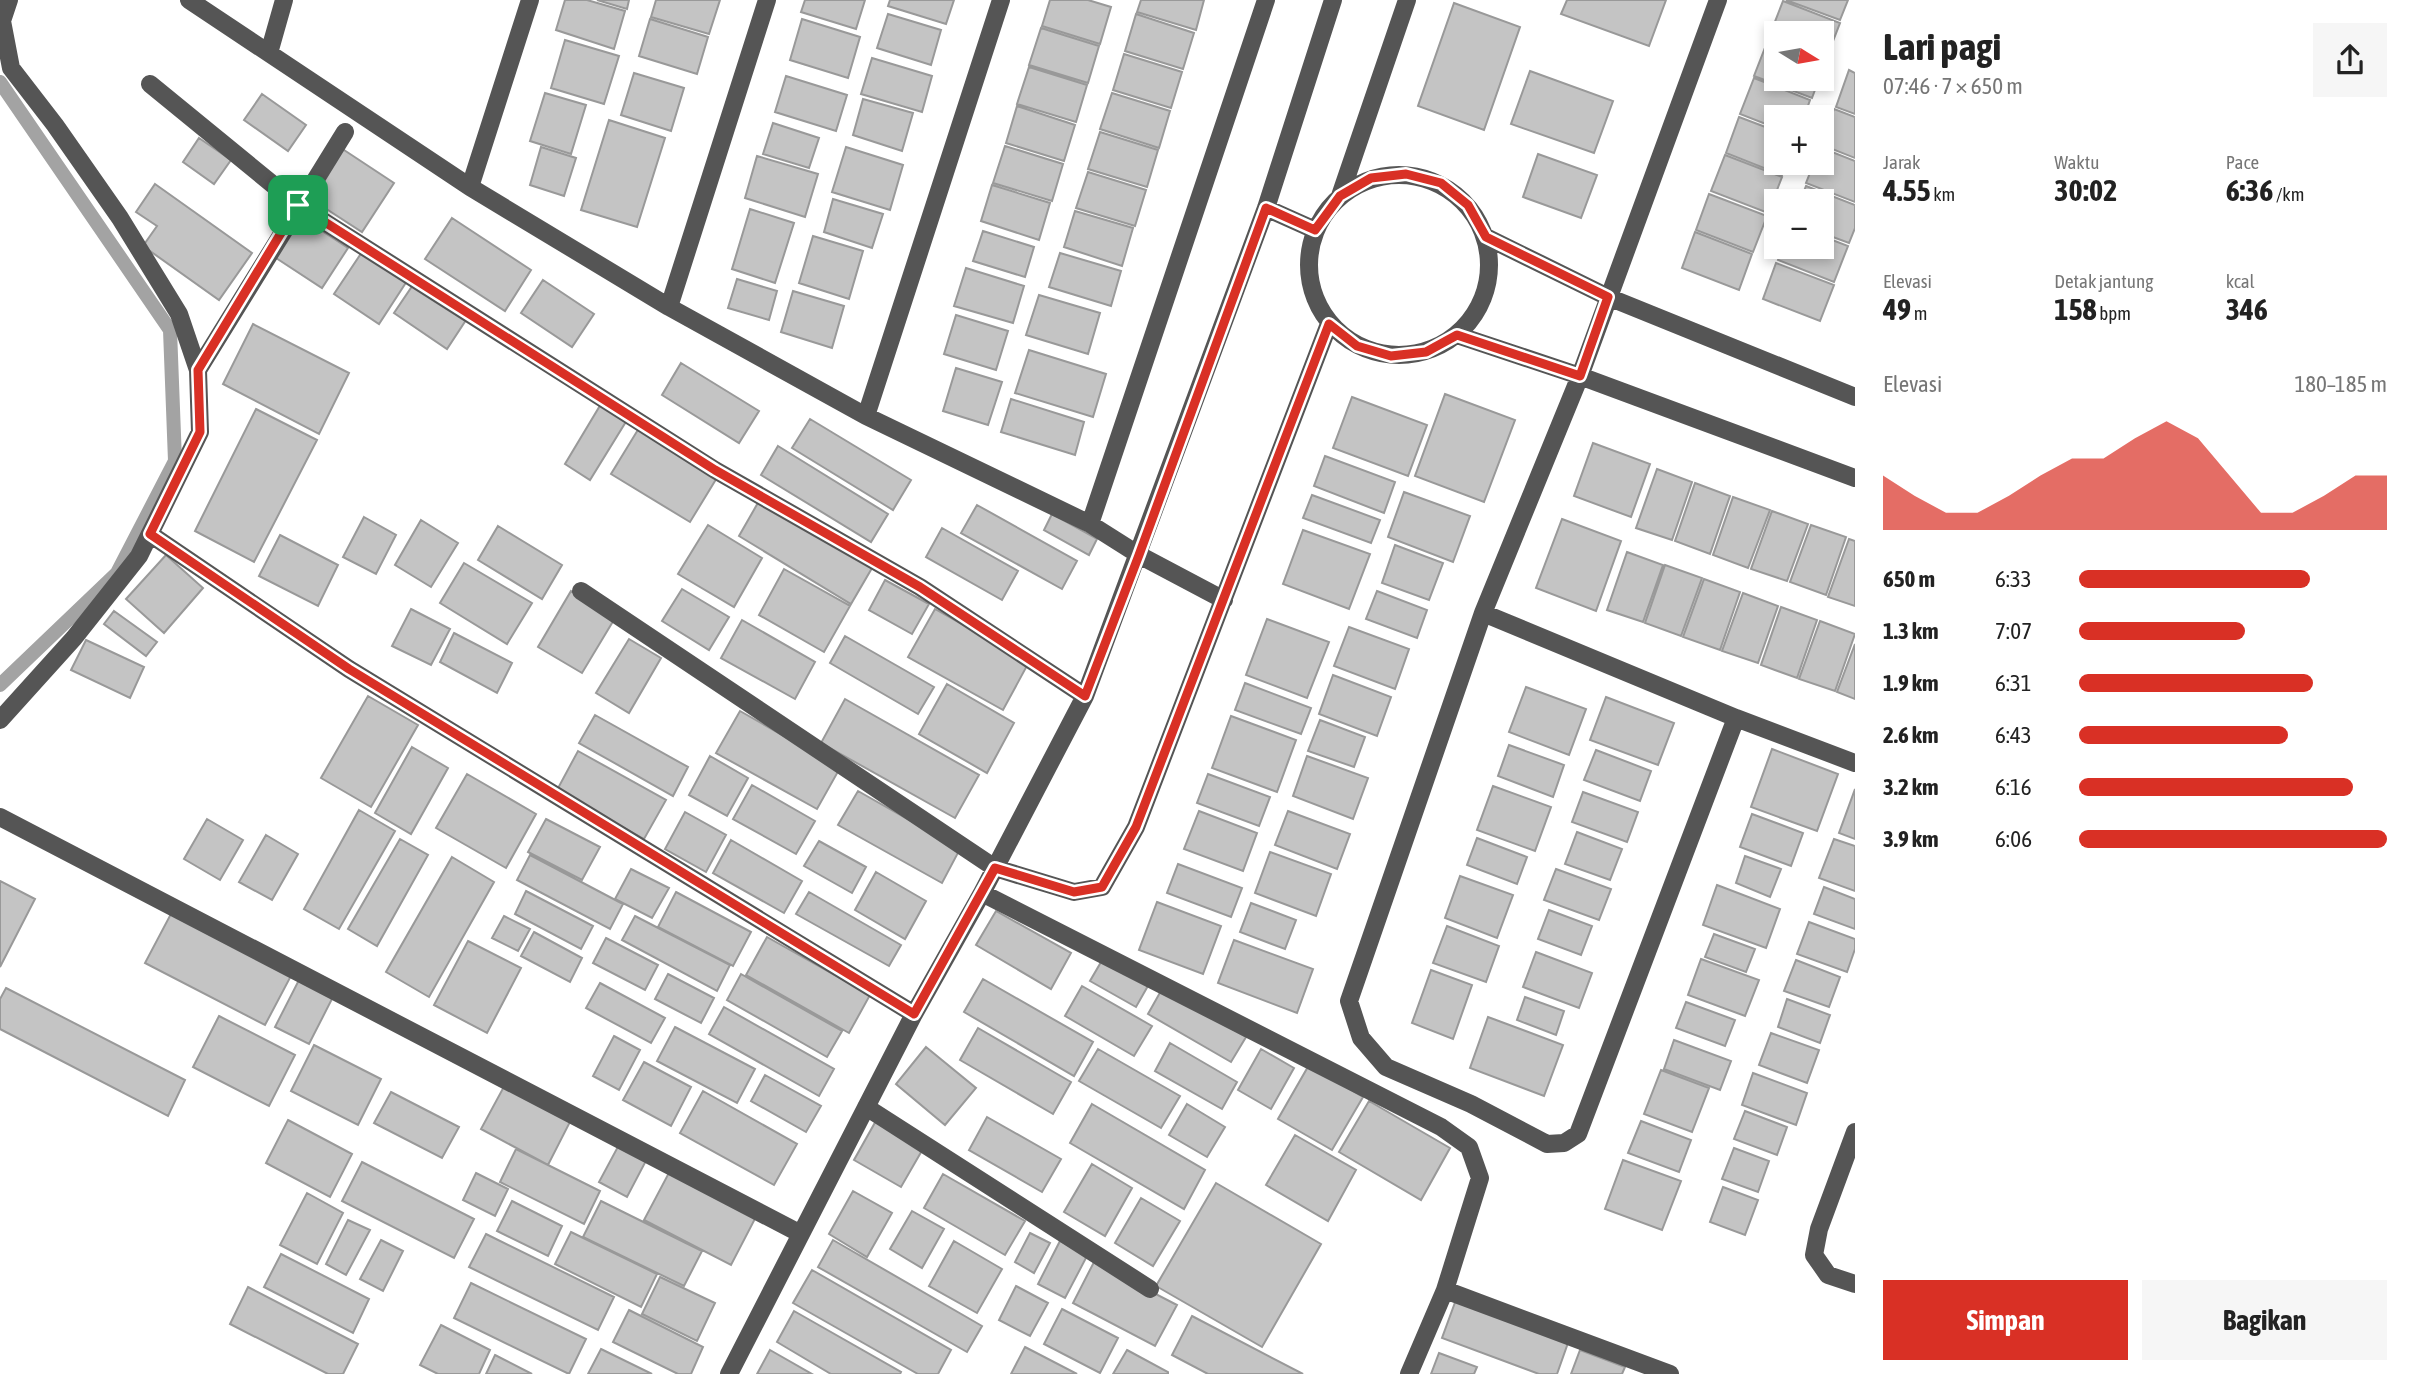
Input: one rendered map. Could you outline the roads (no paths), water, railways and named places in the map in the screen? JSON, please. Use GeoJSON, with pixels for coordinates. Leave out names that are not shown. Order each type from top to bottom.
{"type":"FeatureCollection","features":[{"type":"Feature","properties":{"kind":"street"},"geometry":{"type":"LineString","coordinates":[[0,720],[74,638],[139,556],[200,432],[198,370],[179,314],[120,218],[11,68],[2,21],[9,0]]}},
{"type":"Feature","properties":{"kind":"street"},"geometry":{"type":"LineString","coordinates":[[188,0],[470,187],[669,307],[866,416],[1090,524],[1139,555],[1224,600]]}},
{"type":"Feature","properties":{"kind":"street"},"geometry":{"type":"LineString","coordinates":[[269,53],[284,0]]}},
{"type":"Feature","properties":{"kind":"street"},"geometry":{"type":"LineString","coordinates":[[470,187],[530,0]]}},
{"type":"Feature","properties":{"kind":"street"},"geometry":{"type":"LineString","coordinates":[[669,307],[767,0]]}},
{"type":"Feature","properties":{"kind":"street"},"geometry":{"type":"LineString","coordinates":[[866,416],[1001,0]]}},
{"type":"Feature","properties":{"kind":"street"},"geometry":{"type":"LineString","coordinates":[[1090,524],[1266,0]]}},
{"type":"Feature","properties":{"kind":"street"},"geometry":{"type":"LineString","coordinates":[[729,1374],[914,1014],[982,893],[1085,696],[1266,208],[1333,0]]}},
{"type":"Feature","properties":{"kind":"street"},"geometry":{"type":"LineString","coordinates":[[1340,196],[1371,178],[1406,174],[1441,183],[1468,205],[1486,237],[1489,272],[1479,307],[1457,335],[1426,352],[1391,356],[1357,346],[1329,324],[1312,293],[1308,258],[1315,230],[1340,196],[1407,0]]}},
{"type":"Feature","properties":{"kind":"street"},"geometry":{"type":"LineString","coordinates":[[1717,0],[1580,376],[1483,613],[1349,1001],[1361,1038],[1386,1067],[1471,1104],[1547,1144],[1564,1143],[1578,1134],[1736,718]]}},
{"type":"Feature","properties":{"kind":"street"},"geometry":{"type":"LineString","coordinates":[[150,84],[298,205],[715,470],[920,587],[1085,696]]}},
{"type":"Feature","properties":{"kind":"street"},"geometry":{"type":"LineString","coordinates":[[198,370],[345,132]]}},
{"type":"Feature","properties":{"kind":"street"},"geometry":{"type":"LineString","coordinates":[[1266,208],[1315,230]]}},
{"type":"Feature","properties":{"kind":"street"},"geometry":{"type":"LineString","coordinates":[[1486,237],[1608,297],[1855,395]]}},
{"type":"Feature","properties":{"kind":"street"},"geometry":{"type":"LineString","coordinates":[[581,591],[995,868],[1074,892],[1102,887],[1136,827],[1329,324]]}},
{"type":"Feature","properties":{"kind":"street"},"geometry":{"type":"LineString","coordinates":[[1457,335],[1580,376],[1855,478]]}},
{"type":"Feature","properties":{"kind":"street"},"geometry":{"type":"LineString","coordinates":[[150,534],[349,669],[914,1014]]}},
{"type":"Feature","properties":{"kind":"street"},"geometry":{"type":"LineString","coordinates":[[1483,613],[1736,718],[1855,763]]}},
{"type":"Feature","properties":{"kind":"street"},"geometry":{"type":"LineString","coordinates":[[0,817],[802,1234]]}},
{"type":"Feature","properties":{"kind":"street"},"geometry":{"type":"LineString","coordinates":[[982,893],[1441,1127],[1469,1147],[1480,1178],[1445,1290],[1409,1374]]}},
{"type":"Feature","properties":{"kind":"street"},"geometry":{"type":"LineString","coordinates":[[866,1107],[1150,1289]]}},
{"type":"Feature","properties":{"kind":"street"},"geometry":{"type":"LineString","coordinates":[[1855,1132],[1819,1229],[1814,1255],[1828,1275],[1855,1284]]}},
{"type":"Feature","properties":{"kind":"street"},"geometry":{"type":"LineString","coordinates":[[1445,1290],[1670,1374]]}},
{"type":"Feature","properties":{"kind":"waterway"},"geometry":{"type":"LineString","coordinates":[[0,82],[170,330],[175,461],[117,573],[0,685]]}}]}
